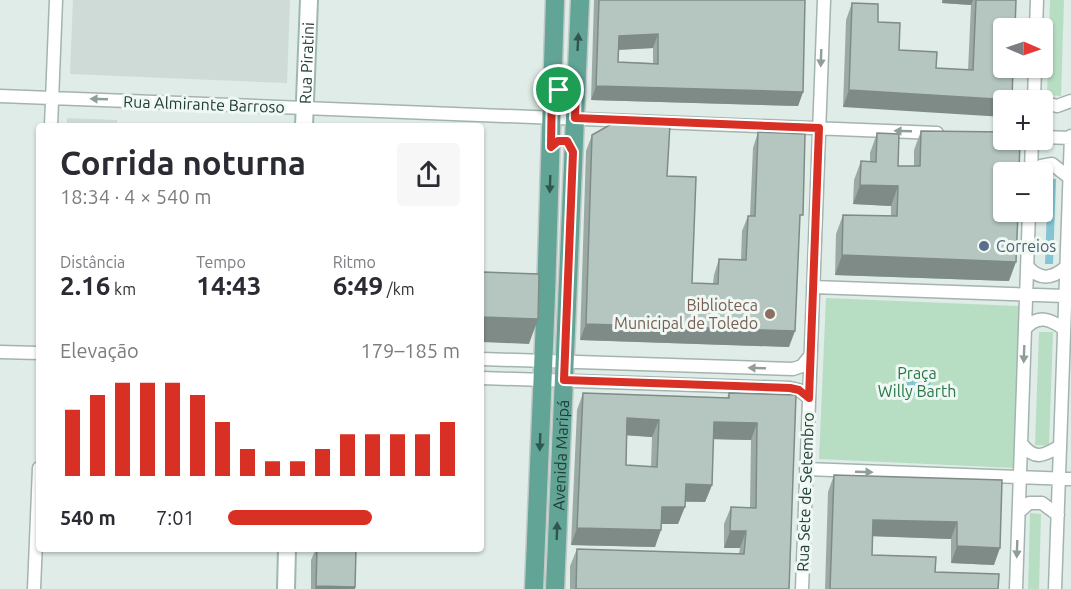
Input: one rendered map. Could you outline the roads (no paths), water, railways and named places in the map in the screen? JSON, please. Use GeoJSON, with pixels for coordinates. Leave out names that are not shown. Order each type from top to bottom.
{"type":"FeatureCollection","features":[{"type":"Feature","properties":{"kind":"main road","name":"Avenida Maripá"},"geometry":{"type":"LineString","coordinates":[[534,589],[555,0]]}},
{"type":"Feature","properties":{"kind":"main road","name":"Avenida Maripá"},"geometry":{"type":"LineString","coordinates":[[555,589],[580,0]]}},
{"type":"Feature","properties":{"kind":"main road"},"geometry":{"type":"LineString","coordinates":[[552,84],[559,90],[569,90],[576,83]]}},
{"type":"Feature","properties":{"kind":"main road"},"geometry":{"type":"LineString","coordinates":[[551,147],[558,141],[567,141],[573,152]]}},
{"type":"Feature","properties":{"kind":"main road"},"geometry":{"type":"LineString","coordinates":[[545,328],[550,334],[559,334],[566,328]]}},
{"type":"Feature","properties":{"kind":"main road"},"geometry":{"type":"LineString","coordinates":[[541,412],[549,405],[557,405],[562,414]]}},
{"type":"Feature","properties":{"kind":"street"},"geometry":{"type":"LineString","coordinates":[[51,123],[56,0]]}},
{"type":"Feature","properties":{"kind":"street","name":"Rua Piratini"},"geometry":{"type":"LineString","coordinates":[[304,123],[309,0]]}},
{"type":"Feature","properties":{"kind":"street","name":"Rua Sete de Setembro"},"geometry":{"type":"LineString","coordinates":[[802,589],[824,0]]}},
{"type":"Feature","properties":{"kind":"street"},"geometry":{"type":"LineString","coordinates":[[1036,18],[1037,0]]}},
{"type":"Feature","properties":{"kind":"street","name":"Rua Almirante Barroso"},"geometry":{"type":"LineString","coordinates":[[0,96],[946,133]]}},
{"type":"Feature","properties":{"kind":"street"},"geometry":{"type":"LineString","coordinates":[[1053,105],[1057,106],[1071,101]]}},
{"type":"Feature","properties":{"kind":"street"},"geometry":{"type":"LineString","coordinates":[[1053,137],[1071,137],[1060,446],[1065,479],[1058,515],[1055,589]]}},
{"type":"Feature","properties":{"kind":"street"},"geometry":{"type":"LineString","coordinates":[[1053,165],[1070,178]]}},
{"type":"Feature","properties":{"kind":"street"},"geometry":{"type":"LineString","coordinates":[[1016,589],[1029,222]]}},
{"type":"Feature","properties":{"kind":"street"},"geometry":{"type":"LineString","coordinates":[[1027,266],[1037,275],[1047,278],[1053,277],[1066,267]]}},
{"type":"Feature","properties":{"kind":"street"},"geometry":{"type":"LineString","coordinates":[[813,287],[1065,296]]}},
{"type":"Feature","properties":{"kind":"street"},"geometry":{"type":"LineString","coordinates":[[1025,329],[1035,321],[1044,318],[1064,329]]}},
{"type":"Feature","properties":{"kind":"street"},"geometry":{"type":"LineString","coordinates":[[0,352],[36,353]]}},
{"type":"Feature","properties":{"kind":"street"},"geometry":{"type":"LineString","coordinates":[[484,359],[793,369],[802,366],[810,356]]}},
{"type":"Feature","properties":{"kind":"street"},"geometry":{"type":"LineString","coordinates":[[506,378],[513,372],[512,363],[507,360]]}},
{"type":"Feature","properties":{"kind":"street"},"geometry":{"type":"LineString","coordinates":[[607,363],[600,365],[595,372],[597,377],[607,382]]}},
{"type":"Feature","properties":{"kind":"street"},"geometry":{"type":"LineString","coordinates":[[781,368],[786,376],[781,388]]}},
{"type":"Feature","properties":{"kind":"street"},"geometry":{"type":"LineString","coordinates":[[484,378],[781,388],[799,390],[809,398]]}},
{"type":"Feature","properties":{"kind":"street"},"geometry":{"type":"LineString","coordinates":[[1021,443],[1030,453],[1041,456],[1060,446]]}},
{"type":"Feature","properties":{"kind":"street"},"geometry":{"type":"LineString","coordinates":[[806,470],[1065,479]]}},
{"type":"Feature","properties":{"kind":"street"},"geometry":{"type":"LineString","coordinates":[[1018,512],[1029,503],[1042,502],[1058,515]]}},
{"type":"Feature","properties":{"kind":"street"},"geometry":{"type":"LineString","coordinates":[[34,589],[36,541]]}},
{"type":"Feature","properties":{"kind":"street"},"geometry":{"type":"LineString","coordinates":[[286,589],[287,552]]}},
{"type":"Feature","properties":{"kind":"water"},"geometry":{"type":"Polygon","coordinates":[[[1053,179],[1056,179],[1053,264],[1045,264],[1046,222],[1053,222],[1053,179]]]}},
{"type":"Feature","properties":{"kind":"water"},"geometry":{"type":"Polygon","coordinates":[[[907,369],[931,369],[930,396],[906,395],[907,369]]]}},
{"type":"Feature","properties":{"kind":"place","name":"Correios"},"geometry":{"type":"Point","coordinates":[984,246]}},
{"type":"Feature","properties":{"kind":"place","name":"Biblioteca Municipal de Toledo"},"geometry":{"type":"Point","coordinates":[770,314]}},
{"type":"Feature","properties":{"kind":"park label","name":"Praça Willy Barth"},"geometry":{"type":"Point","coordinates":[917,382]}}]}
